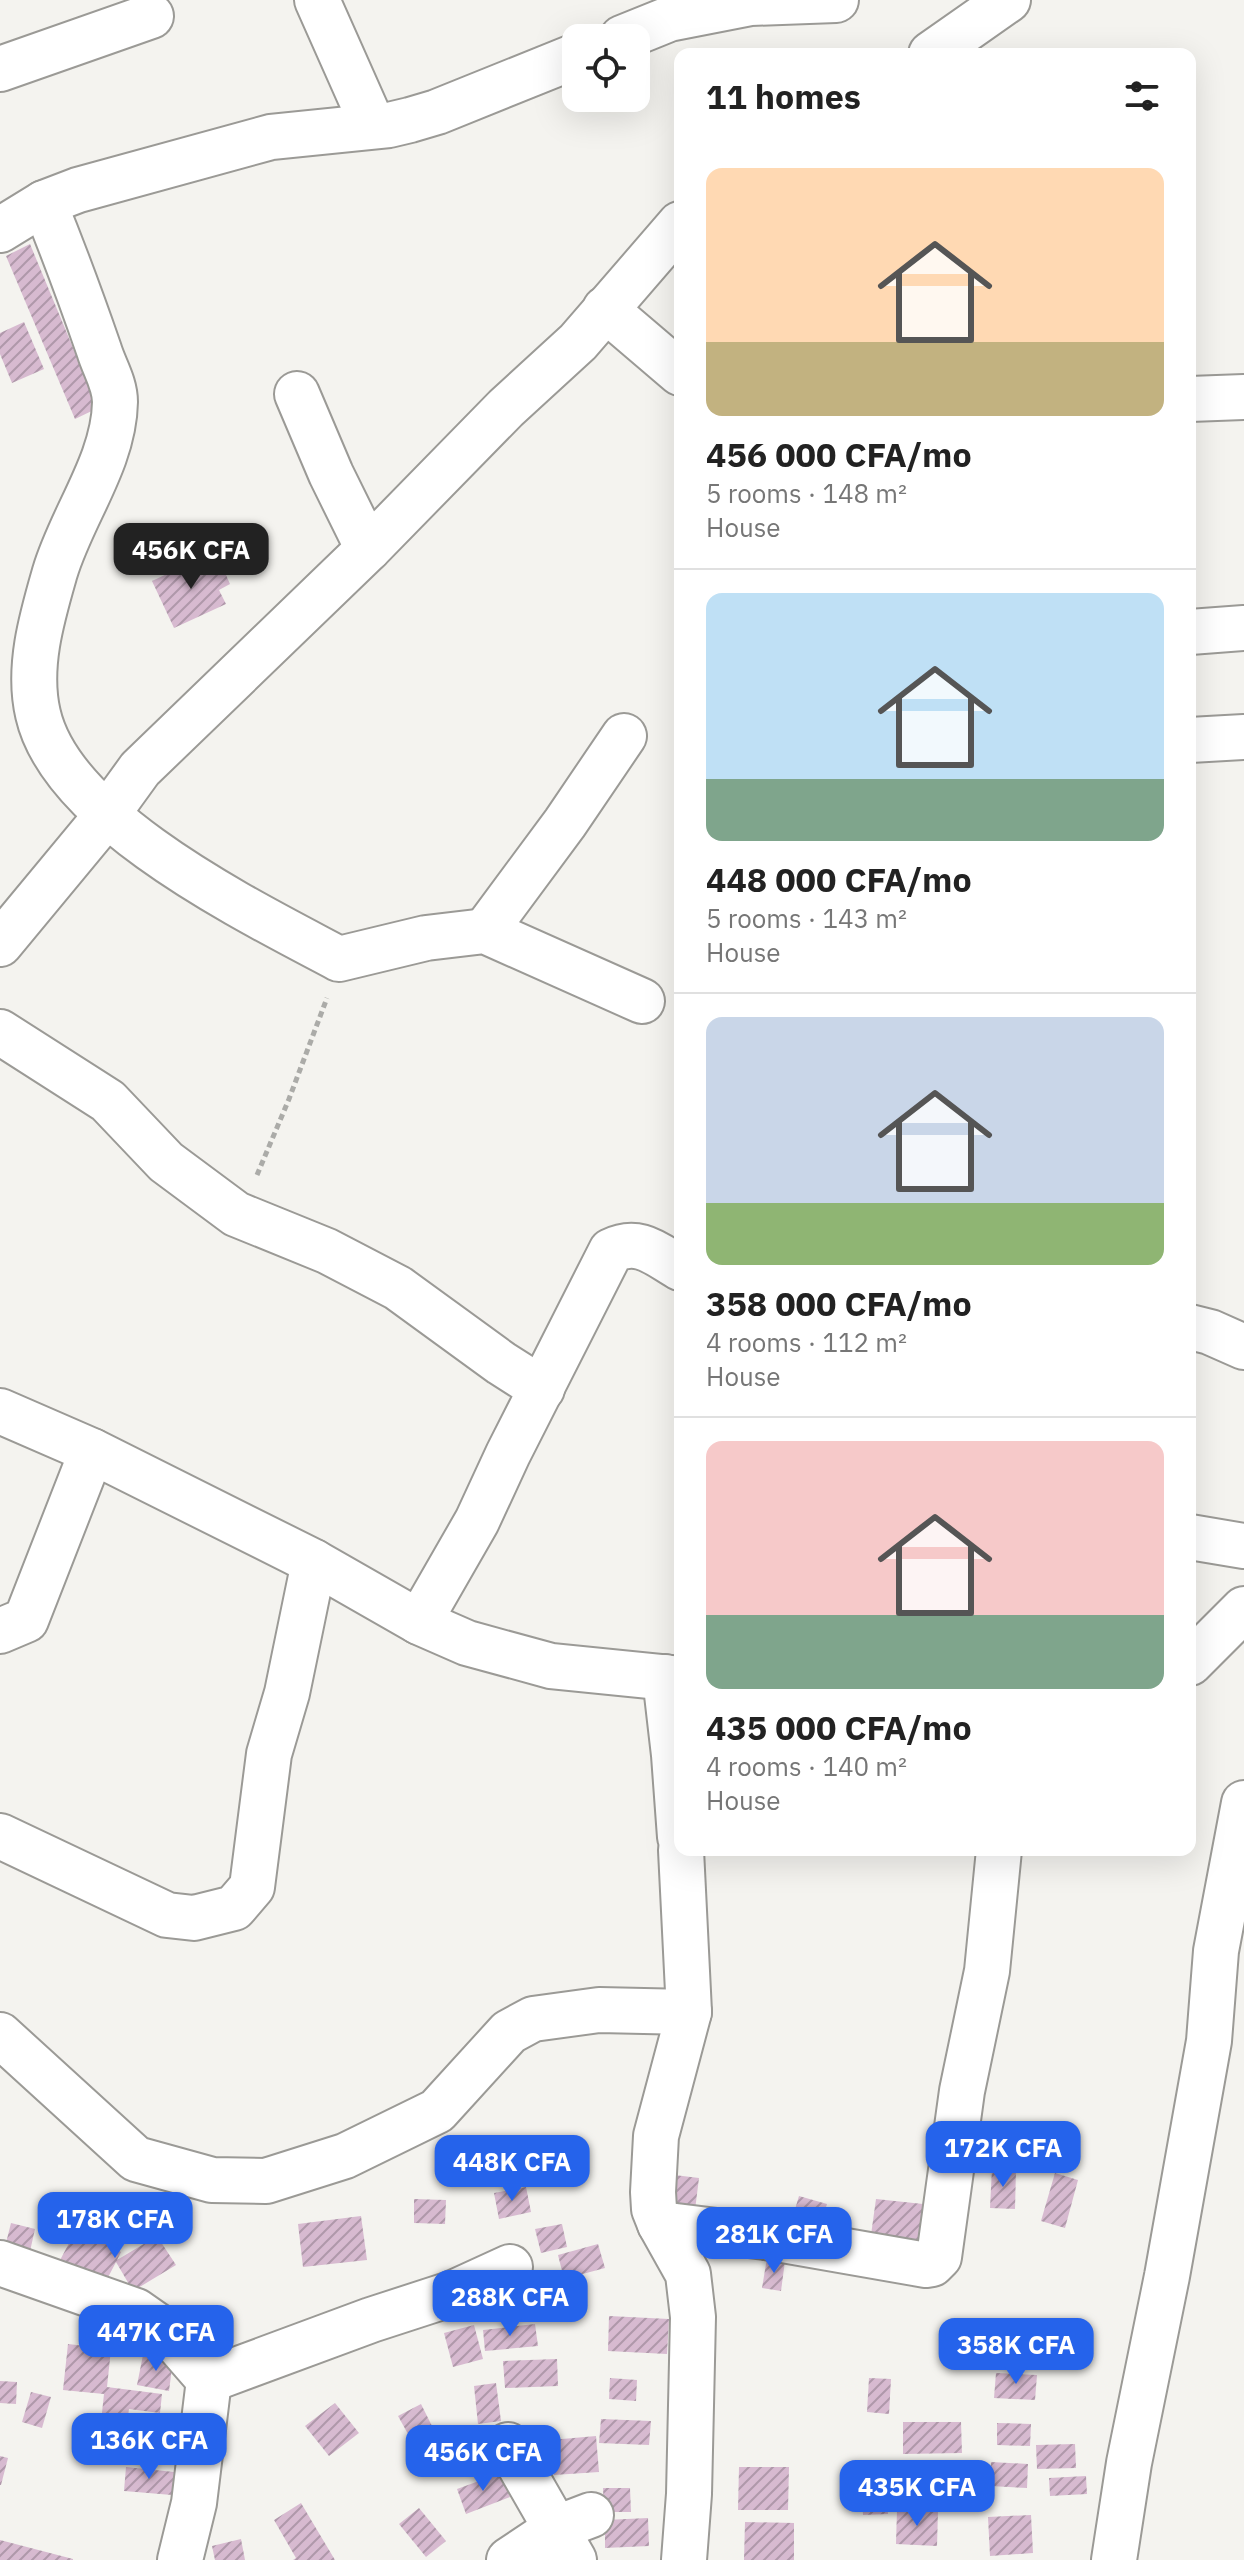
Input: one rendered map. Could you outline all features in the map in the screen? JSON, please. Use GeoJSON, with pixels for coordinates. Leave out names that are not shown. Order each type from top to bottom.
{"type":"FeatureCollection","features":[{"type":"Feature","properties":{"kind":"street"},"geometry":{"type":"LineString","coordinates":[[317,0],[373,126]]}},
{"type":"Feature","properties":{"kind":"street"},"geometry":{"type":"LineString","coordinates":[[650,27],[669,19],[750,2],[836,0]]}},
{"type":"Feature","properties":{"kind":"street"},"geometry":{"type":"LineString","coordinates":[[940,48],[1008,0]]}},
{"type":"Feature","properties":{"kind":"street"},"geometry":{"type":"LineString","coordinates":[[0,69],[151,16]]}},
{"type":"Feature","properties":{"kind":"street"},"geometry":{"type":"LineString","coordinates":[[0,230],[44,203],[78,190],[271,137],[389,125],[437,112],[562,62]]}},
{"type":"Feature","properties":{"kind":"street"},"geometry":{"type":"LineString","coordinates":[[44,203],[87,312],[115,399],[112,424],[96,475],[73,522],[55,570],[38,638],[33,682],[37,713],[51,752],[106,816],[214,893],[339,959],[426,938],[485,931],[642,1001]]}},
{"type":"Feature","properties":{"kind":"street"},"geometry":{"type":"LineString","coordinates":[[2,936],[106,816],[140,769],[368,549],[506,408],[578,342],[674,231]]}},
{"type":"Feature","properties":{"kind":"street"},"geometry":{"type":"LineString","coordinates":[[605,309],[674,368]]}},
{"type":"Feature","properties":{"kind":"street"},"geometry":{"type":"LineString","coordinates":[[297,394],[331,474],[368,549]]}},
{"type":"Feature","properties":{"kind":"street"},"geometry":{"type":"LineString","coordinates":[[1196,399],[1244,397]]}},
{"type":"Feature","properties":{"kind":"street"},"geometry":{"type":"LineString","coordinates":[[1196,632],[1244,628]]}},
{"type":"Feature","properties":{"kind":"street"},"geometry":{"type":"LineString","coordinates":[[485,931],[565,823],[624,736]]}},
{"type":"Feature","properties":{"kind":"street"},"geometry":{"type":"LineString","coordinates":[[1196,740],[1244,737]]}},
{"type":"Feature","properties":{"kind":"street"},"geometry":{"type":"LineString","coordinates":[[0,1032],[108,1101],[166,1162],[236,1214],[327,1251],[398,1288],[542,1389]]}},
{"type":"Feature","properties":{"kind":"street"},"geometry":{"type":"LineString","coordinates":[[419,1622],[477,1521],[611,1251],[625,1244],[642,1246],[674,1265]]}},
{"type":"Feature","properties":{"kind":"street"},"geometry":{"type":"LineString","coordinates":[[1196,1328],[1244,1347]]}},
{"type":"Feature","properties":{"kind":"street"},"geometry":{"type":"LineString","coordinates":[[0,1411],[92,1451],[314,1562],[419,1622],[467,1643],[551,1666],[672,1678],[674,1755]]}},
{"type":"Feature","properties":{"kind":"street"},"geometry":{"type":"LineString","coordinates":[[0,1631],[26,1620],[92,1451]]}},
{"type":"Feature","properties":{"kind":"street"},"geometry":{"type":"LineString","coordinates":[[1196,1538],[1244,1546]]}},
{"type":"Feature","properties":{"kind":"street"},"geometry":{"type":"LineString","coordinates":[[0,1836],[167,1915],[194,1918],[234,1908],[252,1887],[269,1754],[287,1693],[314,1562]]}},
{"type":"Feature","properties":{"kind":"street"},"geometry":{"type":"LineString","coordinates":[[1196,1657],[1244,1609]]}},
{"type":"Feature","properties":{"kind":"street"},"geometry":{"type":"LineString","coordinates":[[1114,2560],[1129,2463],[1167,2276],[1209,2041],[1216,1951],[1244,1803]]}},
{"type":"Feature","properties":{"kind":"street"},"geometry":{"type":"LineString","coordinates":[[681,1856],[689,2012],[656,2136],[654,2209],[688,2274],[693,2317],[689,2494],[684,2560]]}},
{"type":"Feature","properties":{"kind":"street"},"geometry":{"type":"LineString","coordinates":[[660,2224],[765,2237],[926,2265],[939,2257],[962,2091],[987,1971],[998,1856]]}},
{"type":"Feature","properties":{"kind":"street"},"geometry":{"type":"LineString","coordinates":[[0,2035],[136,2159],[212,2180],[266,2181],[345,2156],[437,2111],[509,2032],[533,2019],[599,2010],[689,2012]]}},
{"type":"Feature","properties":{"kind":"street"},"geometry":{"type":"LineString","coordinates":[[0,2263],[136,2311],[169,2334],[209,2380],[194,2503],[180,2560]]}},
{"type":"Feature","properties":{"kind":"street"},"geometry":{"type":"LineString","coordinates":[[209,2380],[451,2294],[510,2267]]}},
{"type":"Feature","properties":{"kind":"street"},"geometry":{"type":"LineString","coordinates":[[508,2445],[574,2534],[509,2560]]}},
{"type":"Feature","properties":{"kind":"path"},"geometry":{"type":"LineString","coordinates":[[236,1214],[258,1172],[289,1099],[321,1018],[339,959]]}},
{"type":"Feature","properties":{"kind":"building"},"geometry":{"type":"Polygon","coordinates":[[[30,244],[98,408],[75,419],[6,256],[30,244]]]}},
{"type":"Feature","properties":{"kind":"building"},"geometry":{"type":"Polygon","coordinates":[[[24,322],[44,369],[12,383],[0,354],[0,333],[24,322]]]}},
{"type":"Feature","properties":{"kind":"building"},"geometry":{"type":"Polygon","coordinates":[[[203,557],[210,572],[222,566],[230,584],[219,590],[226,604],[174,628],[152,581],[203,557]]]}},
{"type":"Feature","properties":{"kind":"building"},"geometry":{"type":"Polygon","coordinates":[[[992,2168],[1016,2170],[1015,2209],[990,2208],[992,2168]]]}},
{"type":"Feature","properties":{"kind":"building"},"geometry":{"type":"Polygon","coordinates":[[[658,2173],[699,2178],[693,2226],[653,2221],[658,2173]]]}},
{"type":"Feature","properties":{"kind":"building"},"geometry":{"type":"Polygon","coordinates":[[[1055,2173],[1078,2180],[1065,2228],[1041,2221],[1055,2173]]]}},
{"type":"Feature","properties":{"kind":"building"},"geometry":{"type":"Polygon","coordinates":[[[526,2187],[531,2212],[499,2219],[494,2193],[526,2187]]]}},
{"type":"Feature","properties":{"kind":"building"},"geometry":{"type":"Polygon","coordinates":[[[799,2196],[827,2204],[816,2241],[788,2233],[799,2196]]]}},
{"type":"Feature","properties":{"kind":"building"},"geometry":{"type":"Polygon","coordinates":[[[414,2199],[446,2200],[445,2224],[414,2223],[414,2199]]]}},
{"type":"Feature","properties":{"kind":"building"},"geometry":{"type":"Polygon","coordinates":[[[876,2199],[923,2204],[918,2241],[871,2235],[876,2199]]]}},
{"type":"Feature","properties":{"kind":"building"},"geometry":{"type":"Polygon","coordinates":[[[361,2216],[367,2260],[303,2267],[298,2224],[361,2216]]]}},
{"type":"Feature","properties":{"kind":"building"},"geometry":{"type":"Polygon","coordinates":[[[11,2223],[35,2229],[26,2269],[1,2263],[11,2223]]]}},
{"type":"Feature","properties":{"kind":"building"},"geometry":{"type":"Polygon","coordinates":[[[562,2224],[567,2247],[541,2253],[535,2229],[562,2224]]]}},
{"type":"Feature","properties":{"kind":"building"},"geometry":{"type":"Polygon","coordinates":[[[77,2228],[121,2252],[117,2260],[157,2236],[176,2265],[133,2291],[116,2262],[103,2287],[58,2264],[77,2228]]]}},
{"type":"Feature","properties":{"kind":"building"},"geometry":{"type":"Polygon","coordinates":[[[598,2244],[605,2268],[564,2279],[558,2255],[598,2244]]]}},
{"type":"Feature","properties":{"kind":"building"},"geometry":{"type":"Polygon","coordinates":[[[767,2258],[785,2261],[781,2291],[762,2288],[767,2258]]]}},
{"type":"Feature","properties":{"kind":"building"},"geometry":{"type":"Polygon","coordinates":[[[609,2316],[669,2319],[667,2354],[608,2351],[609,2316]]]}},
{"type":"Feature","properties":{"kind":"building"},"geometry":{"type":"Polygon","coordinates":[[[535,2324],[538,2346],[485,2351],[483,2330],[535,2324]]]}},
{"type":"Feature","properties":{"kind":"building"},"geometry":{"type":"Polygon","coordinates":[[[474,2325],[483,2359],[453,2367],[444,2333],[474,2325]]]}},
{"type":"Feature","properties":{"kind":"building"},"geometry":{"type":"Polygon","coordinates":[[[68,2344],[111,2349],[107,2387],[162,2394],[160,2413],[129,2409],[123,2454],[98,2450],[104,2394],[63,2390],[68,2344]]]}},
{"type":"Feature","properties":{"kind":"building"},"geometry":{"type":"Polygon","coordinates":[[[143,2355],[173,2360],[169,2391],[137,2385],[143,2355]]]}},
{"type":"Feature","properties":{"kind":"building"},"geometry":{"type":"Polygon","coordinates":[[[557,2359],[558,2386],[505,2388],[503,2361],[557,2359]]]}},
{"type":"Feature","properties":{"kind":"building"},"geometry":{"type":"Polygon","coordinates":[[[996,2373],[1037,2375],[1035,2400],[994,2398],[996,2373]]]}},
{"type":"Feature","properties":{"kind":"building"},"geometry":{"type":"Polygon","coordinates":[[[610,2378],[637,2380],[636,2401],[609,2399],[610,2378]]]}},
{"type":"Feature","properties":{"kind":"building"},"geometry":{"type":"Polygon","coordinates":[[[869,2378],[891,2379],[889,2414],[867,2412],[869,2378]]]}},
{"type":"Feature","properties":{"kind":"building"},"geometry":{"type":"Polygon","coordinates":[[[0,2381],[17,2382],[16,2404],[0,2403],[0,2381]]]}},
{"type":"Feature","properties":{"kind":"building"},"geometry":{"type":"Polygon","coordinates":[[[496,2383],[501,2421],[478,2424],[474,2386],[496,2383]]]}},
{"type":"Feature","properties":{"kind":"building"},"geometry":{"type":"Polygon","coordinates":[[[31,2392],[51,2397],[42,2428],[22,2422],[31,2392]]]}},
{"type":"Feature","properties":{"kind":"building"},"geometry":{"type":"Polygon","coordinates":[[[335,2403],[359,2433],[329,2456],[305,2426],[335,2403]]]}},
{"type":"Feature","properties":{"kind":"building"},"geometry":{"type":"Polygon","coordinates":[[[421,2404],[435,2432],[413,2443],[398,2416],[421,2404]]]}},
{"type":"Feature","properties":{"kind":"building"},"geometry":{"type":"Polygon","coordinates":[[[601,2419],[651,2421],[649,2445],[599,2443],[601,2419]]]}},
{"type":"Feature","properties":{"kind":"building"},"geometry":{"type":"Polygon","coordinates":[[[903,2422],[961,2422],[962,2453],[903,2454],[903,2422]]]}},
{"type":"Feature","properties":{"kind":"building"},"geometry":{"type":"Polygon","coordinates":[[[997,2423],[1031,2424],[1030,2446],[997,2445],[997,2423]]]}},
{"type":"Feature","properties":{"kind":"building"},"geometry":{"type":"Polygon","coordinates":[[[596,2436],[599,2472],[554,2475],[551,2440],[596,2436]]]}},
{"type":"Feature","properties":{"kind":"building"},"geometry":{"type":"Polygon","coordinates":[[[1075,2444],[1076,2468],[1037,2469],[1036,2445],[1075,2444]]]}},
{"type":"Feature","properties":{"kind":"building"},"geometry":{"type":"Polygon","coordinates":[[[0,2456],[8,2458],[1,2485],[0,2485],[0,2456]]]}},
{"type":"Feature","properties":{"kind":"building"},"geometry":{"type":"Polygon","coordinates":[[[991,2462],[1028,2464],[1027,2488],[990,2486],[991,2462]]]}},
{"type":"Feature","properties":{"kind":"building"},"geometry":{"type":"Polygon","coordinates":[[[126,2467],[174,2472],[172,2495],[124,2491],[126,2467]]]}},
{"type":"Feature","properties":{"kind":"building"},"geometry":{"type":"Polygon","coordinates":[[[739,2467],[789,2467],[788,2510],[738,2510],[739,2467]]]}},
{"type":"Feature","properties":{"kind":"building"},"geometry":{"type":"Polygon","coordinates":[[[501,2473],[510,2497],[466,2514],[457,2489],[501,2473]]]}},
{"type":"Feature","properties":{"kind":"building"},"geometry":{"type":"Polygon","coordinates":[[[1086,2476],[1087,2494],[1050,2496],[1049,2478],[1086,2476]]]}},
{"type":"Feature","properties":{"kind":"building"},"geometry":{"type":"Polygon","coordinates":[[[886,2479],[888,2514],[863,2515],[861,2480],[886,2479]]]}},
{"type":"Feature","properties":{"kind":"building"},"geometry":{"type":"Polygon","coordinates":[[[603,2488],[630,2488],[631,2512],[604,2512],[603,2488]]]}},
{"type":"Feature","properties":{"kind":"building"},"geometry":{"type":"Polygon","coordinates":[[[301,2503],[335,2560],[293,2560],[296,2558],[274,2520],[301,2503]]]}},
{"type":"Feature","properties":{"kind":"building"},"geometry":{"type":"Polygon","coordinates":[[[419,2508],[446,2541],[426,2557],[399,2524],[419,2508]]]}},
{"type":"Feature","properties":{"kind":"building"},"geometry":{"type":"Polygon","coordinates":[[[897,2510],[938,2511],[937,2546],[896,2544],[897,2510]]]}},
{"type":"Feature","properties":{"kind":"building"},"geometry":{"type":"Polygon","coordinates":[[[1031,2515],[1033,2553],[990,2556],[988,2517],[1031,2515]]]}},
{"type":"Feature","properties":{"kind":"building"},"geometry":{"type":"Polygon","coordinates":[[[648,2518],[649,2546],[605,2548],[605,2520],[648,2518]]]}},
{"type":"Feature","properties":{"kind":"building"},"geometry":{"type":"Polygon","coordinates":[[[745,2522],[794,2523],[794,2560],[744,2560],[745,2522]]]}},
{"type":"Feature","properties":{"kind":"building"},"geometry":{"type":"Polygon","coordinates":[[[241,2539],[245,2560],[215,2560],[212,2546],[241,2539]]]}},
{"type":"Feature","properties":{"kind":"building"},"geometry":{"type":"Polygon","coordinates":[[[0,2540],[73,2559],[73,2560],[0,2560],[0,2540]]]}}]}
